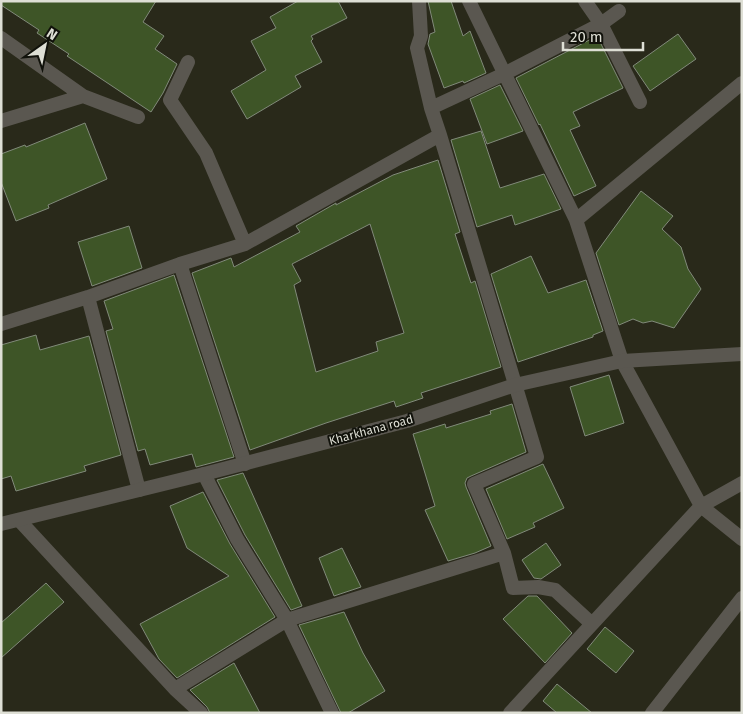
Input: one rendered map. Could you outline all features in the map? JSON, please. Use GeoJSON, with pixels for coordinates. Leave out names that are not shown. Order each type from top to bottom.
{"type":"FeatureCollection","features":[{"type":"Feature","properties":{"kind":"street"},"geometry":{"type":"LineString","coordinates":[[419,1],[421,36],[417,48],[431,108],[537,457],[474,484],[504,553],[513,588],[538,587],[555,590],[592,624]]}},
{"type":"Feature","properties":{"kind":"street"},"geometry":{"type":"LineString","coordinates":[[469,1],[576,220],[622,361],[701,506],[742,540]]}},
{"type":"Feature","properties":{"kind":"street"},"geometry":{"type":"LineString","coordinates":[[585,1],[600,24],[640,102]]}},
{"type":"Feature","properties":{"kind":"street"},"geometry":{"type":"LineString","coordinates":[[431,108],[504,74],[600,24],[619,11]]}},
{"type":"Feature","properties":{"kind":"street"},"geometry":{"type":"LineString","coordinates":[[1,38],[83,96],[138,117]]}},
{"type":"Feature","properties":{"kind":"street"},"geometry":{"type":"LineString","coordinates":[[188,62],[170,100],[206,153],[245,244]]}},
{"type":"Feature","properties":{"kind":"street"},"geometry":{"type":"LineString","coordinates":[[576,220],[742,83]]}},
{"type":"Feature","properties":{"kind":"street"},"geometry":{"type":"LineString","coordinates":[[1,121],[83,96]]}},
{"type":"Feature","properties":{"kind":"street"},"geometry":{"type":"LineString","coordinates":[[1,324],[245,244],[440,135]]}},
{"type":"Feature","properties":{"kind":"street"},"geometry":{"type":"LineString","coordinates":[[180,264],[245,464]]}},
{"type":"Feature","properties":{"kind":"street"},"geometry":{"type":"LineString","coordinates":[[88,297],[139,490]]}},
{"type":"Feature","properties":{"kind":"street","name":"Kharkhana road"},"geometry":{"type":"LineString","coordinates":[[1,524],[245,464],[407,421],[515,385],[622,361],[742,354]]}},
{"type":"Feature","properties":{"kind":"street"},"geometry":{"type":"LineString","coordinates":[[204,474],[237,539],[288,620],[332,713]]}},
{"type":"Feature","properties":{"kind":"street"},"geometry":{"type":"LineString","coordinates":[[510,713],[701,506],[742,483]]}},
{"type":"Feature","properties":{"kind":"street"},"geometry":{"type":"LineString","coordinates":[[19,520],[174,689],[201,713]]}},
{"type":"Feature","properties":{"kind":"street"},"geometry":{"type":"LineString","coordinates":[[174,689],[288,620],[504,553]]}},
{"type":"Feature","properties":{"kind":"street"},"geometry":{"type":"LineString","coordinates":[[652,713],[742,598]]}},
{"type":"Feature","properties":{"kind":"building"},"geometry":{"type":"Polygon","coordinates":[[[1,1],[156,1],[143,22],[164,36],[155,49],[177,64],[163,93],[151,112],[67,56],[69,54],[37,33],[39,30],[1,5],[1,1]]]}},
{"type":"Feature","properties":{"kind":"building"},"geometry":{"type":"Polygon","coordinates":[[[298,1],[338,1],[347,18],[311,36],[313,39],[311,41],[322,62],[295,76],[301,87],[247,119],[231,91],[266,70],[251,41],[276,28],[270,17],[298,1]]]}},
{"type":"Feature","properties":{"kind":"building"},"geometry":{"type":"Polygon","coordinates":[[[428,1],[451,1],[463,36],[470,31],[486,73],[464,83],[463,81],[444,88],[428,44],[430,34],[435,32],[428,1]]]}},
{"type":"Feature","properties":{"kind":"building"},"geometry":{"type":"Polygon","coordinates":[[[678,34],[696,59],[650,91],[633,66],[678,34]]]}},
{"type":"Feature","properties":{"kind":"building"},"geometry":{"type":"Polygon","coordinates":[[[597,36],[623,88],[573,112],[580,126],[570,130],[596,186],[574,196],[516,78],[597,36]]]}},
{"type":"Feature","properties":{"kind":"building"},"geometry":{"type":"Polygon","coordinates":[[[500,85],[523,131],[487,144],[470,99],[500,85]]]}},
{"type":"Feature","properties":{"kind":"building"},"geometry":{"type":"Polygon","coordinates":[[[85,123],[107,179],[48,205],[49,208],[16,221],[1,182],[1,154],[25,145],[26,147],[85,123]]]}},
{"type":"Feature","properties":{"kind":"building"},"geometry":{"type":"Polygon","coordinates":[[[481,131],[500,188],[544,174],[561,209],[515,225],[512,215],[477,227],[451,140],[481,131]]]}},
{"type":"Feature","properties":{"kind":"building"},"geometry":{"type":"Polygon","coordinates":[[[438,160],[460,232],[455,234],[471,283],[475,281],[501,367],[421,393],[423,398],[396,407],[394,401],[250,450],[192,273],[231,258],[234,267],[300,232],[296,226],[336,203],[336,205],[393,175],[438,160]],[[370,224],[292,264],[301,281],[294,285],[316,372],[378,351],[376,342],[404,333],[370,224]]]}},
{"type":"Feature","properties":{"kind":"building"},"geometry":{"type":"Polygon","coordinates":[[[641,191],[673,216],[662,229],[681,247],[688,269],[701,289],[674,328],[652,321],[643,323],[633,319],[619,325],[596,253],[641,191]]]}},
{"type":"Feature","properties":{"kind":"building"},"geometry":{"type":"Polygon","coordinates":[[[129,226],[142,268],[92,286],[78,242],[129,226]]]}},
{"type":"Feature","properties":{"kind":"building"},"geometry":{"type":"Polygon","coordinates":[[[531,256],[548,293],[586,280],[603,331],[593,335],[593,337],[518,362],[491,274],[531,256]]]}},
{"type":"Feature","properties":{"kind":"building"},"geometry":{"type":"Polygon","coordinates":[[[174,275],[234,457],[196,467],[192,454],[150,465],[145,449],[138,451],[106,331],[113,329],[104,301],[174,275]]]}},
{"type":"Feature","properties":{"kind":"building"},"geometry":{"type":"Polygon","coordinates":[[[36,335],[40,350],[89,336],[121,455],[84,466],[86,471],[16,491],[11,476],[1,479],[1,345],[36,335]]]}},
{"type":"Feature","properties":{"kind":"building"},"geometry":{"type":"Polygon","coordinates":[[[609,375],[624,423],[585,436],[570,387],[609,375]]]}},
{"type":"Feature","properties":{"kind":"building"},"geometry":{"type":"Polygon","coordinates":[[[512,404],[526,452],[467,478],[465,483],[491,546],[448,561],[425,510],[435,506],[413,434],[445,424],[446,428],[491,414],[490,411],[512,404]]]}},
{"type":"Feature","properties":{"kind":"building"},"geometry":{"type":"Polygon","coordinates":[[[543,464],[564,508],[533,523],[535,527],[507,539],[486,489],[543,464]]]}},
{"type":"Feature","properties":{"kind":"building"},"geometry":{"type":"Polygon","coordinates":[[[243,473],[302,606],[291,610],[245,535],[217,480],[243,473]]]}},
{"type":"Feature","properties":{"kind":"building"},"geometry":{"type":"Polygon","coordinates":[[[203,492],[230,544],[275,617],[177,678],[159,659],[140,624],[229,576],[187,548],[170,506],[203,492]]]}},
{"type":"Feature","properties":{"kind":"building"},"geometry":{"type":"Polygon","coordinates":[[[546,543],[561,565],[541,579],[534,578],[522,560],[546,543]]]}},
{"type":"Feature","properties":{"kind":"building"},"geometry":{"type":"Polygon","coordinates":[[[342,548],[361,587],[334,596],[319,558],[342,548]]]}},
{"type":"Feature","properties":{"kind":"building"},"geometry":{"type":"Polygon","coordinates":[[[46,583],[64,602],[1,658],[1,623],[46,583]]]}},
{"type":"Feature","properties":{"kind":"building"},"geometry":{"type":"Polygon","coordinates":[[[528,596],[537,596],[572,633],[545,663],[503,619],[528,596]]]}},
{"type":"Feature","properties":{"kind":"building"},"geometry":{"type":"Polygon","coordinates":[[[344,612],[363,653],[385,691],[348,713],[341,713],[299,625],[344,612]]]}},
{"type":"Feature","properties":{"kind":"building"},"geometry":{"type":"Polygon","coordinates":[[[605,627],[634,651],[616,673],[587,649],[605,627]]]}},
{"type":"Feature","properties":{"kind":"building"},"geometry":{"type":"Polygon","coordinates":[[[234,663],[260,713],[210,713],[207,707],[190,690],[234,663]]]}},
{"type":"Feature","properties":{"kind":"building"},"geometry":{"type":"Polygon","coordinates":[[[557,684],[592,713],[557,713],[543,701],[557,684]]]}}]}
